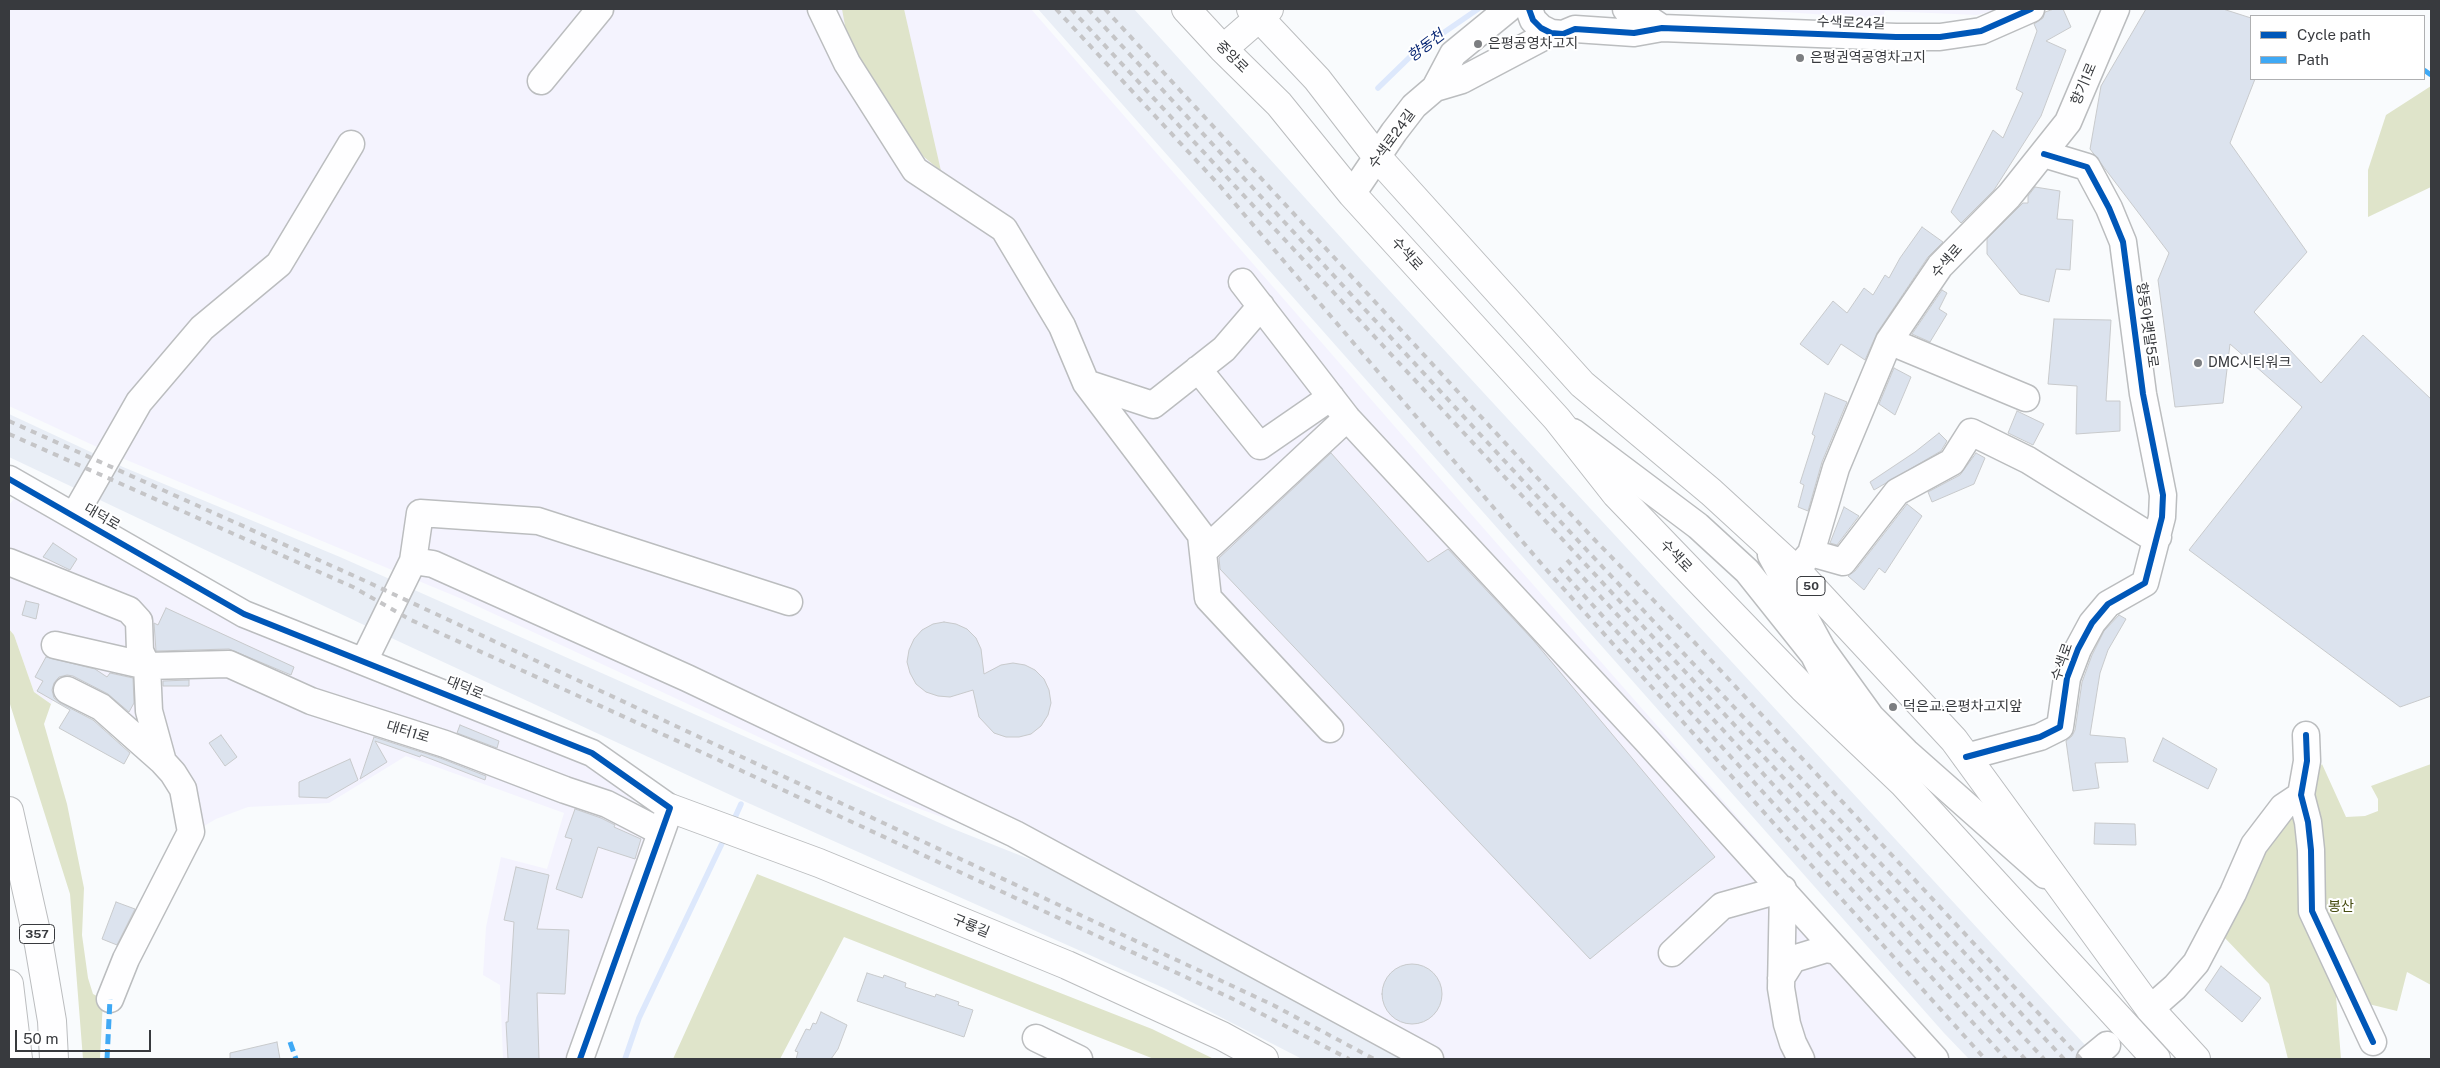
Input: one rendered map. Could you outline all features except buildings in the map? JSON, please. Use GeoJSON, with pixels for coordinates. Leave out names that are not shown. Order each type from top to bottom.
{"type":"FeatureCollection","features":[{"type":"Feature","properties":{"kind":"main road","name":"중앙로"},"geometry":{"type":"LineString","coordinates":[[1186,9],[1223,49],[1279,104],[1352,194]]}},
{"type":"Feature","properties":{"kind":"main road"},"geometry":{"type":"LineString","coordinates":[[1223,49],[1259,12],[1316,78],[1378,158]]}},
{"type":"Feature","properties":{"kind":"main road","name":"50"},"geometry":{"type":"LineString","coordinates":[[1378,158],[1582,384],[1711,492],[1761,538],[1804,561],[1954,740],[2150,1009],[2196,1059]]}},
{"type":"Feature","properties":{"kind":"main road","name":"수색로"},"geometry":{"type":"LineString","coordinates":[[1352,194],[1557,419],[1616,494],[1803,688],[1903,783],[2156,1059]]}},
{"type":"Feature","properties":{"kind":"main road","name":"357"},"geometry":{"type":"LineString","coordinates":[[9,811],[39,945],[52,1021],[54,1059]]}},
{"type":"Feature","properties":{"kind":"main road","name":"구룡길"},"geometry":{"type":"LineString","coordinates":[[672,818],[760,843],[819,863],[1067,965],[1222,1036],[1264,1059]]}},
{"type":"Feature","properties":{"kind":"main road"},"geometry":{"type":"LineString","coordinates":[[9,984],[18,1059]]}},
{"type":"Feature","properties":{"kind":"street"},"geometry":{"type":"LineString","coordinates":[[541,81],[600,9]]}},
{"type":"Feature","properties":{"kind":"street"},"geometry":{"type":"LineString","coordinates":[[821,9],[847,63],[915,170],[1004,229],[1062,326],[1086,383],[1201,535],[1208,598],[1330,729]]}},
{"type":"Feature","properties":{"kind":"street","name":"수색로24길"},"geometry":{"type":"LineString","coordinates":[[1352,194],[1414,106],[1435,88],[1453,54],[1508,9]]}},
{"type":"Feature","properties":{"kind":"street"},"geometry":{"type":"LineString","coordinates":[[1529,9],[1533,20],[1541,28],[1572,24]]}},
{"type":"Feature","properties":{"kind":"street"},"geometry":{"type":"LineString","coordinates":[[1626,9],[1638,12],[1662,28]]}},
{"type":"Feature","properties":{"kind":"street","name":"수색로24길"},"geometry":{"type":"LineString","coordinates":[[1435,88],[1462,80],[1572,24],[1634,33],[1662,28],[1940,37],[1981,31],[2031,9]]}},
{"type":"Feature","properties":{"kind":"street","name":"향기1로"},"geometry":{"type":"LineString","coordinates":[[2044,154],[2068,122],[2116,9]]}},
{"type":"Feature","properties":{"kind":"street"},"geometry":{"type":"LineString","coordinates":[[74,516],[139,402],[202,328],[278,264],[351,144]]}},
{"type":"Feature","properties":{"kind":"street","name":"수색로"},"geometry":{"type":"LineString","coordinates":[[1804,561],[1836,468],[1889,341],[1940,266],[2009,196],[2044,154]]}},
{"type":"Feature","properties":{"kind":"street","name":"향동아랫말5로"},"geometry":{"type":"LineString","coordinates":[[2044,154],[2087,168],[2109,208],[2123,242],[2143,394],[2164,495],[2158,538]]}},
{"type":"Feature","properties":{"kind":"street"},"geometry":{"type":"LineString","coordinates":[[1242,282],[1347,418],[1783,890],[1935,1059]]}},
{"type":"Feature","properties":{"kind":"street"},"geometry":{"type":"LineString","coordinates":[[1086,383],[1153,405],[1224,349],[1261,306]]}},
{"type":"Feature","properties":{"kind":"street"},"geometry":{"type":"LineString","coordinates":[[1889,341],[2026,398]]}},
{"type":"Feature","properties":{"kind":"street"},"geometry":{"type":"LineString","coordinates":[[1198,369],[1260,446],[1331,397]]}},
{"type":"Feature","properties":{"kind":"street"},"geometry":{"type":"LineString","coordinates":[[1203,552],[1347,418]]}},
{"type":"Feature","properties":{"kind":"street"},"geometry":{"type":"LineString","coordinates":[[1557,419],[1698,526],[1747,571],[1814,655],[1855,737]]}},
{"type":"Feature","properties":{"kind":"street"},"geometry":{"type":"LineString","coordinates":[[1804,561],[1843,562],[1897,492],[1952,462],[1971,432],[2028,460],[2150,536],[2158,538]]}},
{"type":"Feature","properties":{"kind":"street","name":"대덕로"},"geometry":{"type":"LineString","coordinates":[[10,482],[74,516],[244,614],[592,753],[672,818]]}},
{"type":"Feature","properties":{"kind":"street"},"geometry":{"type":"LineString","coordinates":[[364,661],[413,560],[420,512],[538,521],[789,602]]}},
{"type":"Feature","properties":{"kind":"street"},"geometry":{"type":"LineString","coordinates":[[1761,538],[1822,649],[1871,717],[1906,752],[2066,894]]}},
{"type":"Feature","properties":{"kind":"street","name":"수색로"},"geometry":{"type":"LineString","coordinates":[[1966,757],[2040,737],[2060,726],[2067,678],[2082,640],[2092,623],[2108,604],[2145,583],[2158,538]]}},
{"type":"Feature","properties":{"kind":"street"},"geometry":{"type":"LineString","coordinates":[[413,560],[433,564],[678,674],[1015,834],[1430,1059]]}},
{"type":"Feature","properties":{"kind":"street"},"geometry":{"type":"LineString","coordinates":[[9,562],[128,610],[139,621],[140,651],[147,666],[149,711],[163,762]]}},
{"type":"Feature","properties":{"kind":"street","name":"대터1로"},"geometry":{"type":"LineString","coordinates":[[55,645],[147,666],[228,664],[311,701],[445,744],[565,790],[607,804],[672,818]]}},
{"type":"Feature","properties":{"kind":"street"},"geometry":{"type":"LineString","coordinates":[[67,690],[100,707],[173,773],[183,789],[191,832],[126,959],[110,999]]}},
{"type":"Feature","properties":{"kind":"street"},"geometry":{"type":"LineString","coordinates":[[2306,735],[2307,760],[2301,795],[2308,822],[2311,850],[2312,911],[2373,1042]]}},
{"type":"Feature","properties":{"kind":"street"},"geometry":{"type":"LineString","coordinates":[[2150,1009],[2175,987],[2196,963],[2225,908],[2254,846],[2283,807],[2301,795]]}},
{"type":"Feature","properties":{"kind":"street"},"geometry":{"type":"LineString","coordinates":[[580,1059],[672,818]]}},
{"type":"Feature","properties":{"kind":"street"},"geometry":{"type":"LineString","coordinates":[[1672,953],[1722,906],[1783,890]]}},
{"type":"Feature","properties":{"kind":"street"},"geometry":{"type":"LineString","coordinates":[[1783,890],[1781,983],[1789,1030],[1801,1059]]}},
{"type":"Feature","properties":{"kind":"street"},"geometry":{"type":"LineString","coordinates":[[1781,983],[1793,959],[1826,949],[1837,951]]}},
{"type":"Feature","properties":{"kind":"street"},"geometry":{"type":"LineString","coordinates":[[1036,1038],[1079,1059]]}},
{"type":"Feature","properties":{"kind":"shaded area"},"geometry":{"type":"Polygon","coordinates":[[[9,9],[1031,9],[1950,1059],[1434,1059],[1125,884],[890,798],[462,599],[112,454],[9,406],[9,9]]]}},
{"type":"Feature","properties":{"kind":"shaded area"},"geometry":{"type":"Polygon","coordinates":[[[1038,9],[1134,9],[1364,263],[2098,1059],[1969,1059],[1038,9]]]}},
{"type":"Feature","properties":{"kind":"shaded area"},"geometry":{"type":"Polygon","coordinates":[[[1744,9],[2000,9],[1977,15],[1885,11],[1882,19],[1744,9]]]}},
{"type":"Feature","properties":{"kind":"shaded area"},"geometry":{"type":"Polygon","coordinates":[[[9,414],[123,467],[340,557],[951,828],[1130,899],[1420,1059],[1302,1059],[1166,989],[737,798],[400,642],[9,457],[9,414]]]}},
{"type":"Feature","properties":{"kind":"shaded area"},"geometry":{"type":"Polygon","coordinates":[[[19,493],[237,624],[589,762],[654,818],[569,1059],[503,1059],[500,985],[483,975],[486,927],[501,857],[547,869],[564,813],[406,756],[329,803],[248,807],[216,819],[194,832],[167,761],[146,618],[9,556],[9,505],[19,493]]]}},
{"type":"Feature","properties":{"kind":"shaded area"},"geometry":{"type":"Polygon","coordinates":[[[9,568],[125,615],[158,764],[132,738],[57,693],[51,704],[34,692],[14,635],[9,629],[9,568]]]}},
{"type":"Feature","properties":{"kind":"green space"},"geometry":{"type":"Polygon","coordinates":[[[842,9],[904,9],[941,171],[924,157],[883,99],[851,59],[842,9]]]}},
{"type":"Feature","properties":{"kind":"green space"},"geometry":{"type":"Polygon","coordinates":[[[2431,86],[2431,187],[2368,217],[2368,170],[2386,115],[2431,86]]]}},
{"type":"Feature","properties":{"kind":"green space"},"geometry":{"type":"Polygon","coordinates":[[[9,629],[14,635],[34,692],[51,704],[44,724],[67,804],[84,888],[82,935],[88,978],[93,994],[103,999],[100,1059],[83,1059],[70,894],[9,701],[9,629]]]}},
{"type":"Feature","properties":{"kind":"green space","name":"봉산"},"geometry":{"type":"Polygon","coordinates":[[[2322,764],[2346,817],[2365,816],[2378,811],[2378,799],[2371,786],[2431,764],[2431,985],[2407,972],[2397,1011],[2336,996],[2341,1059],[2288,1059],[2269,984],[2223,936],[2263,843],[2322,764]]]}},
{"type":"Feature","properties":{"kind":"green space"},"geometry":{"type":"Polygon","coordinates":[[[757,874],[1152,1029],[1214,1059],[1154,1059],[844,937],[780,1059],[673,1059],[757,874]]]}},
{"type":"Feature","properties":{"kind":"waterway","name":"향동천"},"geometry":{"type":"LineString","coordinates":[[1378,88],[1414,53],[1478,9]]}},
{"type":"Feature","properties":{"kind":"waterway"},"geometry":{"type":"LineString","coordinates":[[732,824],[741,804]]}},
{"type":"Feature","properties":{"kind":"waterway"},"geometry":{"type":"LineString","coordinates":[[625,1059],[639,1018],[725,837]]}},
{"type":"Feature","properties":{"kind":"railway"},"geometry":{"type":"LineString","coordinates":[[1056,9],[1220,186],[1545,568],[1985,1059]]}},
{"type":"Feature","properties":{"kind":"railway"},"geometry":{"type":"LineString","coordinates":[[1071,9],[2044,1059]]}},
{"type":"Feature","properties":{"kind":"railway"},"geometry":{"type":"LineString","coordinates":[[1088,9],[1583,546],[2064,1059]]}},
{"type":"Feature","properties":{"kind":"railway"},"geometry":{"type":"LineString","coordinates":[[1105,9],[1591,536],[1696,644],[2081,1059]]}},
{"type":"Feature","properties":{"kind":"railway"},"geometry":{"type":"LineString","coordinates":[[9,421],[361,579],[1273,1005],[1374,1059]]}},
{"type":"Feature","properties":{"kind":"railway"},"geometry":{"type":"LineString","coordinates":[[9,434],[353,587],[411,620],[684,744],[1233,999],[1349,1059]]}},
{"type":"Feature","properties":{"kind":"railway"},"geometry":{"type":"LineString","coordinates":[[1567,560],[2025,1059]]}},
{"type":"Feature","properties":{"kind":"railway"},"geometry":{"type":"LineString","coordinates":[[1559,568],[2006,1059]]}},
{"type":"Feature","properties":{"kind":"marked path"},"geometry":{"type":"LineString","coordinates":[[2425,71],[2431,75]]}},
{"type":"Feature","properties":{"kind":"marked path"},"geometry":{"type":"LineString","coordinates":[[107,1059],[110,999]]}},
{"type":"Feature","properties":{"kind":"marked path"},"geometry":{"type":"LineString","coordinates":[[290,1042],[296,1059]]}},
{"type":"Feature","properties":{"kind":"cycle path"},"geometry":{"type":"LineString","coordinates":[[1529,9],[1533,20],[1541,28],[1551,33],[1563,34],[1575,29],[1634,33],[1662,28],[1896,37],[1940,37],[1981,31],[2031,9]]}},
{"type":"Feature","properties":{"kind":"cycle path"},"geometry":{"type":"LineString","coordinates":[[1966,757],[2040,737],[2060,727],[2067,678],[2078,649],[2092,623],[2108,604],[2145,583],[2162,517],[2163,495],[2143,394],[2123,242],[2109,208],[2087,167],[2044,154]]}},
{"type":"Feature","properties":{"kind":"cycle path"},"geometry":{"type":"LineString","coordinates":[[9,479],[244,614],[592,753],[670,808],[580,1059]]}},
{"type":"Feature","properties":{"kind":"cycle path"},"geometry":{"type":"LineString","coordinates":[[2306,735],[2307,761],[2301,795],[2308,822],[2311,850],[2312,911],[2373,1042]]}},
{"type":"Feature","properties":{"kind":"place","name":"은평공영차고지"},"geometry":{"type":"Point","coordinates":[1478,44]}},
{"type":"Feature","properties":{"kind":"place","name":"은평권역공영차고지"},"geometry":{"type":"Point","coordinates":[1800,58]}},
{"type":"Feature","properties":{"kind":"place","name":"DMC시티워크"},"geometry":{"type":"Point","coordinates":[2198,363]}},
{"type":"Feature","properties":{"kind":"place","name":"덕은교.은평차고지앞"},"geometry":{"type":"Point","coordinates":[1893,707]}}]}
